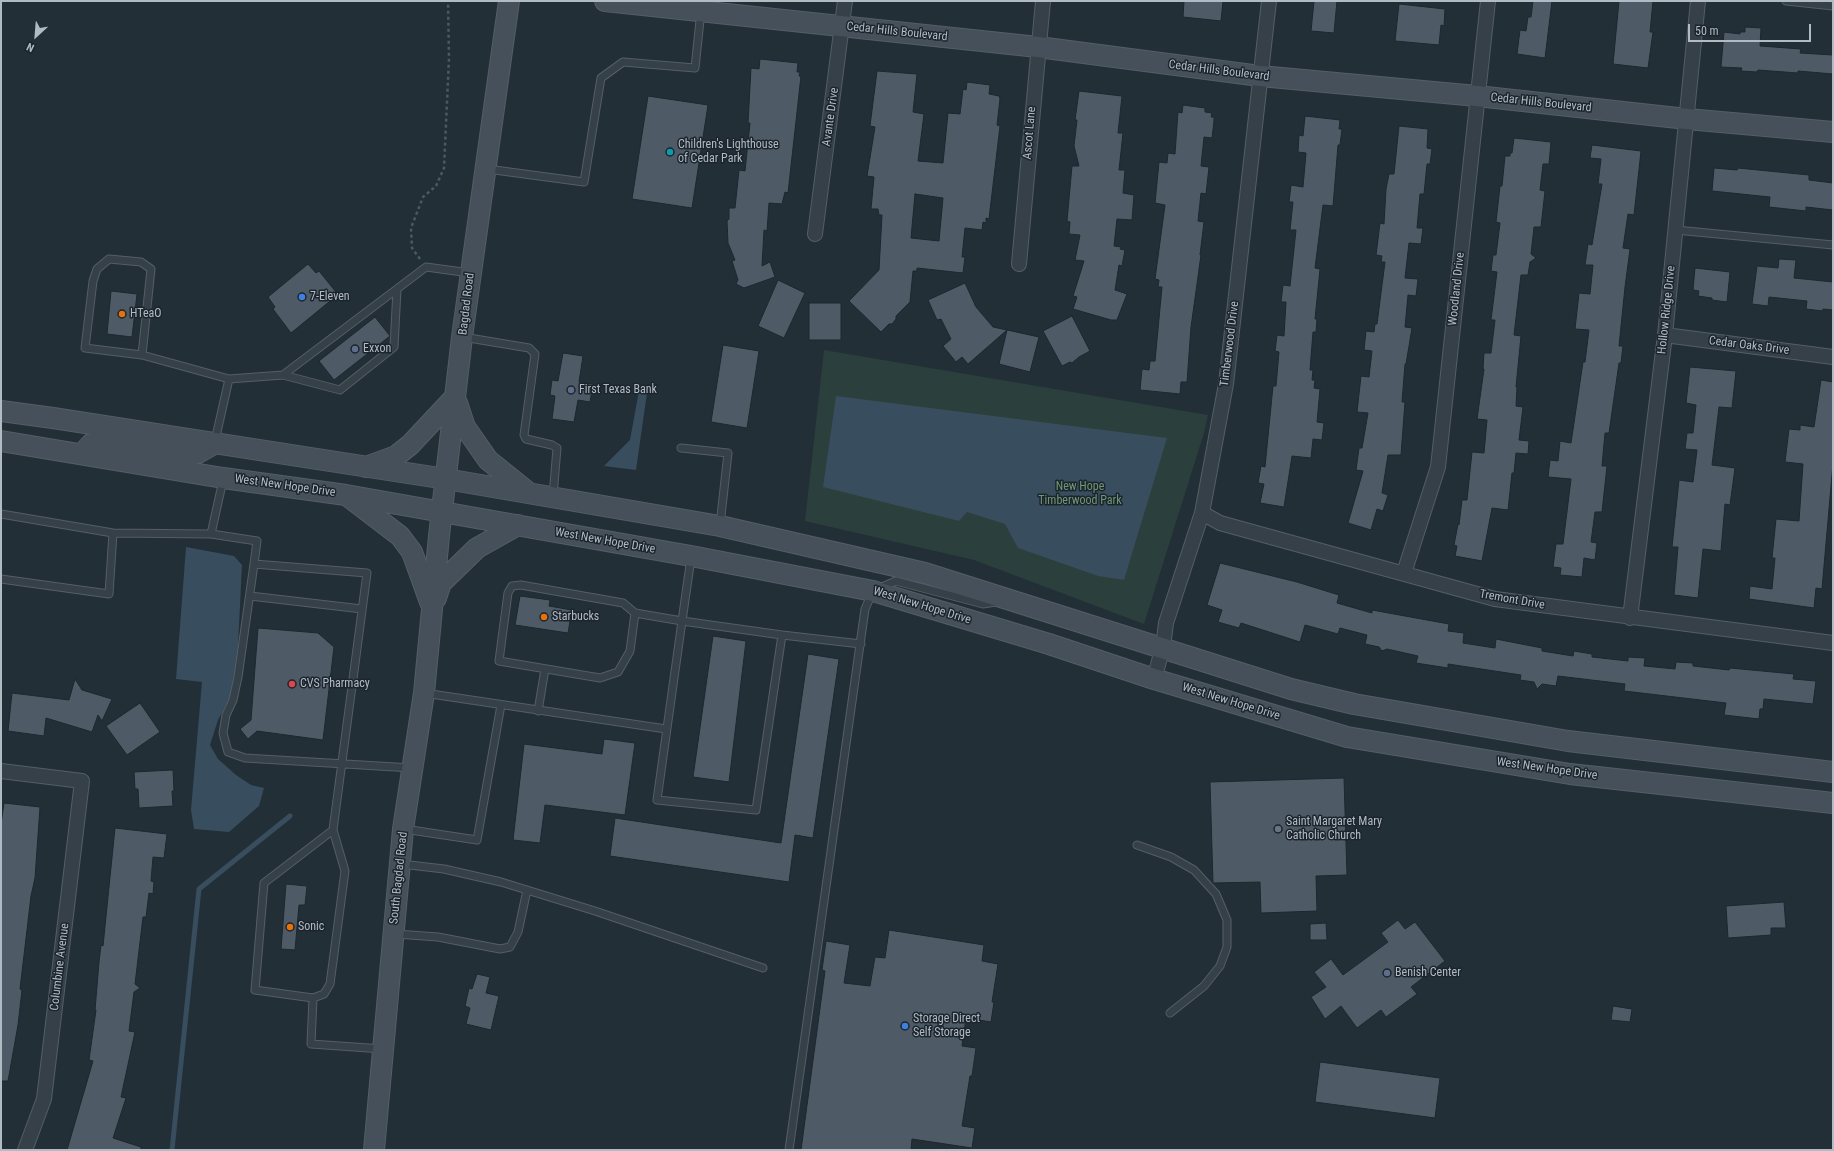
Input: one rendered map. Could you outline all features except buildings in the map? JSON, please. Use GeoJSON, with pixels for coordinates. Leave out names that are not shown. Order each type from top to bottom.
{"type":"FeatureCollection","features":[{"type":"Feature","properties":{"kind":"main road","name":"Bagdad Road"},"geometry":{"type":"LineString","coordinates":[[432,608],[470,273],[509,1]]}},
{"type":"Feature","properties":{"kind":"main road","name":"Cedar Hills Boulevard"},"geometry":{"type":"LineString","coordinates":[[605,1],[702,7],[843,27],[1038,47],[1260,76],[1477,96],[1687,119],[1833,132]]}},
{"type":"Feature","properties":{"kind":"main road"},"geometry":{"type":"LineString","coordinates":[[364,468],[396,456],[410,446],[455,397],[465,427],[488,460],[529,494]]}},
{"type":"Feature","properties":{"kind":"main road"},"geometry":{"type":"LineString","coordinates":[[1,411],[553,497],[720,526],[925,573],[1163,647],[1291,689],[1354,704],[1568,741],[1833,772]]}},
{"type":"Feature","properties":{"kind":"main road","name":"West New Hope Drive"},"geometry":{"type":"LineString","coordinates":[[1,441],[223,478],[346,495],[691,556],[873,591],[1049,644],[1154,679],[1347,737],[1570,774],[1833,804]]}},
{"type":"Feature","properties":{"kind":"main road"},"geometry":{"type":"LineString","coordinates":[[82,454],[91,444],[108,443],[180,455],[198,453],[214,444]]}},
{"type":"Feature","properties":{"kind":"main road"},"geometry":{"type":"LineString","coordinates":[[346,495],[400,536],[412,552],[432,608]]}},
{"type":"Feature","properties":{"kind":"main road"},"geometry":{"type":"LineString","coordinates":[[432,608],[441,583],[462,562],[477,548],[518,525]]}},
{"type":"Feature","properties":{"kind":"main road","name":"South Bagdad Road"},"geometry":{"type":"LineString","coordinates":[[374,1150],[403,829],[424,693],[432,608]]}},
{"type":"Feature","properties":{"kind":"street","name":"Avante Drive"},"geometry":{"type":"LineString","coordinates":[[816,234],[843,27],[845,1]]}},
{"type":"Feature","properties":{"kind":"street","name":"Ascot Lane"},"geometry":{"type":"LineString","coordinates":[[1019,264],[1043,1]]}},
{"type":"Feature","properties":{"kind":"street","name":"Timberwood Drive"},"geometry":{"type":"LineString","coordinates":[[1154,679],[1163,647],[1166,623],[1202,513],[1226,384],[1269,1]]}},
{"type":"Feature","properties":{"kind":"street","name":"Woodland Drive"},"geometry":{"type":"LineString","coordinates":[[1404,573],[1438,467],[1488,1]]}},
{"type":"Feature","properties":{"kind":"street","name":"Hollow Ridge Drive"},"geometry":{"type":"LineString","coordinates":[[1630,618],[1676,230],[1698,1]]}},
{"type":"Feature","properties":{"kind":"street","name":"Cedar Oaks Drive"},"geometry":{"type":"LineString","coordinates":[[1664,335],[1833,357]]}},
{"type":"Feature","properties":{"kind":"street","name":"Tremont Drive"},"geometry":{"type":"LineString","coordinates":[[1202,513],[1220,523],[1495,599],[1630,618],[1833,643]]}},
{"type":"Feature","properties":{"kind":"street","name":"Columbine Avenue"},"geometry":{"type":"LineString","coordinates":[[1,771],[82,781],[44,1099],[25,1150]]}},
{"type":"Feature","properties":{"kind":"lane"},"geometry":{"type":"LineString","coordinates":[[1786,1],[1833,6]]}},
{"type":"Feature","properties":{"kind":"lane"},"geometry":{"type":"LineString","coordinates":[[485,169],[584,182],[601,78],[623,62],[695,68],[702,7]]}},
{"type":"Feature","properties":{"kind":"lane"},"geometry":{"type":"LineString","coordinates":[[1676,230],[1833,245]]}},
{"type":"Feature","properties":{"kind":"lane"},"geometry":{"type":"LineString","coordinates":[[142,355],[151,269],[141,262],[109,259],[97,269],[93,281],[85,348],[142,355],[229,379],[283,375],[340,390],[394,347],[397,289]]}},
{"type":"Feature","properties":{"kind":"lane"},"geometry":{"type":"LineString","coordinates":[[283,375],[426,267],[470,273]]}},
{"type":"Feature","properties":{"kind":"lane"},"geometry":{"type":"LineString","coordinates":[[462,337],[529,348],[535,354],[524,435],[526,439],[552,444],[557,448],[553,497]]}},
{"type":"Feature","properties":{"kind":"lane"},"geometry":{"type":"LineString","coordinates":[[214,444],[229,379]]}},
{"type":"Feature","properties":{"kind":"lane"},"geometry":{"type":"LineString","coordinates":[[681,448],[728,453],[720,526]]}},
{"type":"Feature","properties":{"kind":"lane"},"geometry":{"type":"LineString","coordinates":[[211,534],[223,478]]}},
{"type":"Feature","properties":{"kind":"lane"},"geometry":{"type":"LineString","coordinates":[[1,514],[113,533],[211,534],[257,541],[238,677],[233,700],[226,715],[223,733],[228,752],[245,758],[342,765],[413,760]]}},
{"type":"Feature","properties":{"kind":"lane"},"geometry":{"type":"LineString","coordinates":[[1,579],[109,594],[113,533]]}},
{"type":"Feature","properties":{"kind":"lane"},"geometry":{"type":"LineString","coordinates":[[691,556],[657,800],[756,810],[782,635]]}},
{"type":"Feature","properties":{"kind":"lane"},"geometry":{"type":"LineString","coordinates":[[254,564],[367,574],[333,830],[345,871],[330,984],[324,994],[313,998],[255,990],[264,883],[333,830]]}},
{"type":"Feature","properties":{"kind":"lane"},"geometry":{"type":"LineString","coordinates":[[790,1150],[865,608],[873,591],[896,581],[983,604],[1010,599]]}},
{"type":"Feature","properties":{"kind":"lane"},"geometry":{"type":"LineString","coordinates":[[635,613],[630,651],[618,672],[600,678],[499,661],[508,593],[512,586],[521,585],[623,603],[635,613],[782,635],[861,644]]}},
{"type":"Feature","properties":{"kind":"lane"},"geometry":{"type":"LineString","coordinates":[[250,596],[362,609]]}},
{"type":"Feature","properties":{"kind":"lane"},"geometry":{"type":"LineString","coordinates":[[538,710],[545,669]]}},
{"type":"Feature","properties":{"kind":"lane"},"geometry":{"type":"LineString","coordinates":[[424,693],[666,729]]}},
{"type":"Feature","properties":{"kind":"lane"},"geometry":{"type":"LineString","coordinates":[[403,829],[477,840],[500,705]]}},
{"type":"Feature","properties":{"kind":"lane"},"geometry":{"type":"LineString","coordinates":[[1137,845],[1171,857],[1194,870],[1216,894],[1227,920],[1227,947],[1220,966],[1204,986],[1170,1013]]}},
{"type":"Feature","properties":{"kind":"lane"},"geometry":{"type":"LineString","coordinates":[[400,864],[444,869],[527,890],[595,911],[763,968]]}},
{"type":"Feature","properties":{"kind":"lane"},"geometry":{"type":"LineString","coordinates":[[393,934],[438,937],[500,950],[510,946],[518,932],[527,890]]}},
{"type":"Feature","properties":{"kind":"lane"},"geometry":{"type":"LineString","coordinates":[[313,998],[311,1044],[383,1049]]}},
{"type":"Feature","properties":{"kind":"path"},"geometry":{"type":"LineString","coordinates":[[426,267],[412,248],[411,228],[423,197],[436,186],[444,168],[449,58],[448,1]]}},
{"type":"Feature","properties":{"kind":"green space","name":"New Hope Timberwood Park"},"geometry":{"type":"Polygon","coordinates":[[[824,350],[1208,415],[1204,433],[1144,624],[974,560],[805,521],[824,350]]]}},
{"type":"Feature","properties":{"kind":"water"},"geometry":{"type":"Polygon","coordinates":[[[640,385],[648,386],[636,470],[604,466],[630,440],[640,385]]]}},
{"type":"Feature","properties":{"kind":"water"},"geometry":{"type":"Polygon","coordinates":[[[836,396],[1167,438],[1124,580],[1098,576],[1018,548],[1005,524],[967,512],[959,521],[823,487],[836,396]]]}},
{"type":"Feature","properties":{"kind":"water"},"geometry":{"type":"Polygon","coordinates":[[[186,547],[234,556],[242,565],[236,686],[218,720],[210,745],[218,759],[236,775],[251,785],[264,788],[259,806],[229,832],[194,829],[191,810],[202,682],[176,679],[186,547]]]}},
{"type":"Feature","properties":{"kind":"waterway"},"geometry":{"type":"LineString","coordinates":[[172,1150],[199,889],[290,816]]}},
{"type":"Feature","properties":{"kind":"place","name":"Children's Lighthouse of Cedar Park"},"geometry":{"type":"Point","coordinates":[670,152]}},
{"type":"Feature","properties":{"kind":"place","name":"7-Eleven"},"geometry":{"type":"Point","coordinates":[302,297]}},
{"type":"Feature","properties":{"kind":"place","name":"HTeaO"},"geometry":{"type":"Point","coordinates":[122,314]}},
{"type":"Feature","properties":{"kind":"place","name":"Exxon"},"geometry":{"type":"Point","coordinates":[355,349]}},
{"type":"Feature","properties":{"kind":"place","name":"First Texas Bank"},"geometry":{"type":"Point","coordinates":[571,390]}},
{"type":"Feature","properties":{"kind":"place","name":"Starbucks"},"geometry":{"type":"Point","coordinates":[544,617]}},
{"type":"Feature","properties":{"kind":"place","name":"CVS Pharmacy"},"geometry":{"type":"Point","coordinates":[292,684]}},
{"type":"Feature","properties":{"kind":"place","name":"Saint Margaret Mary Catholic Church"},"geometry":{"type":"Point","coordinates":[1278,829]}},
{"type":"Feature","properties":{"kind":"place","name":"Sonic"},"geometry":{"type":"Point","coordinates":[290,927]}},
{"type":"Feature","properties":{"kind":"place","name":"Benish Center"},"geometry":{"type":"Point","coordinates":[1387,973]}},
{"type":"Feature","properties":{"kind":"place","name":"Storage Direct Self Storage"},"geometry":{"type":"Point","coordinates":[905,1026]}}]}
